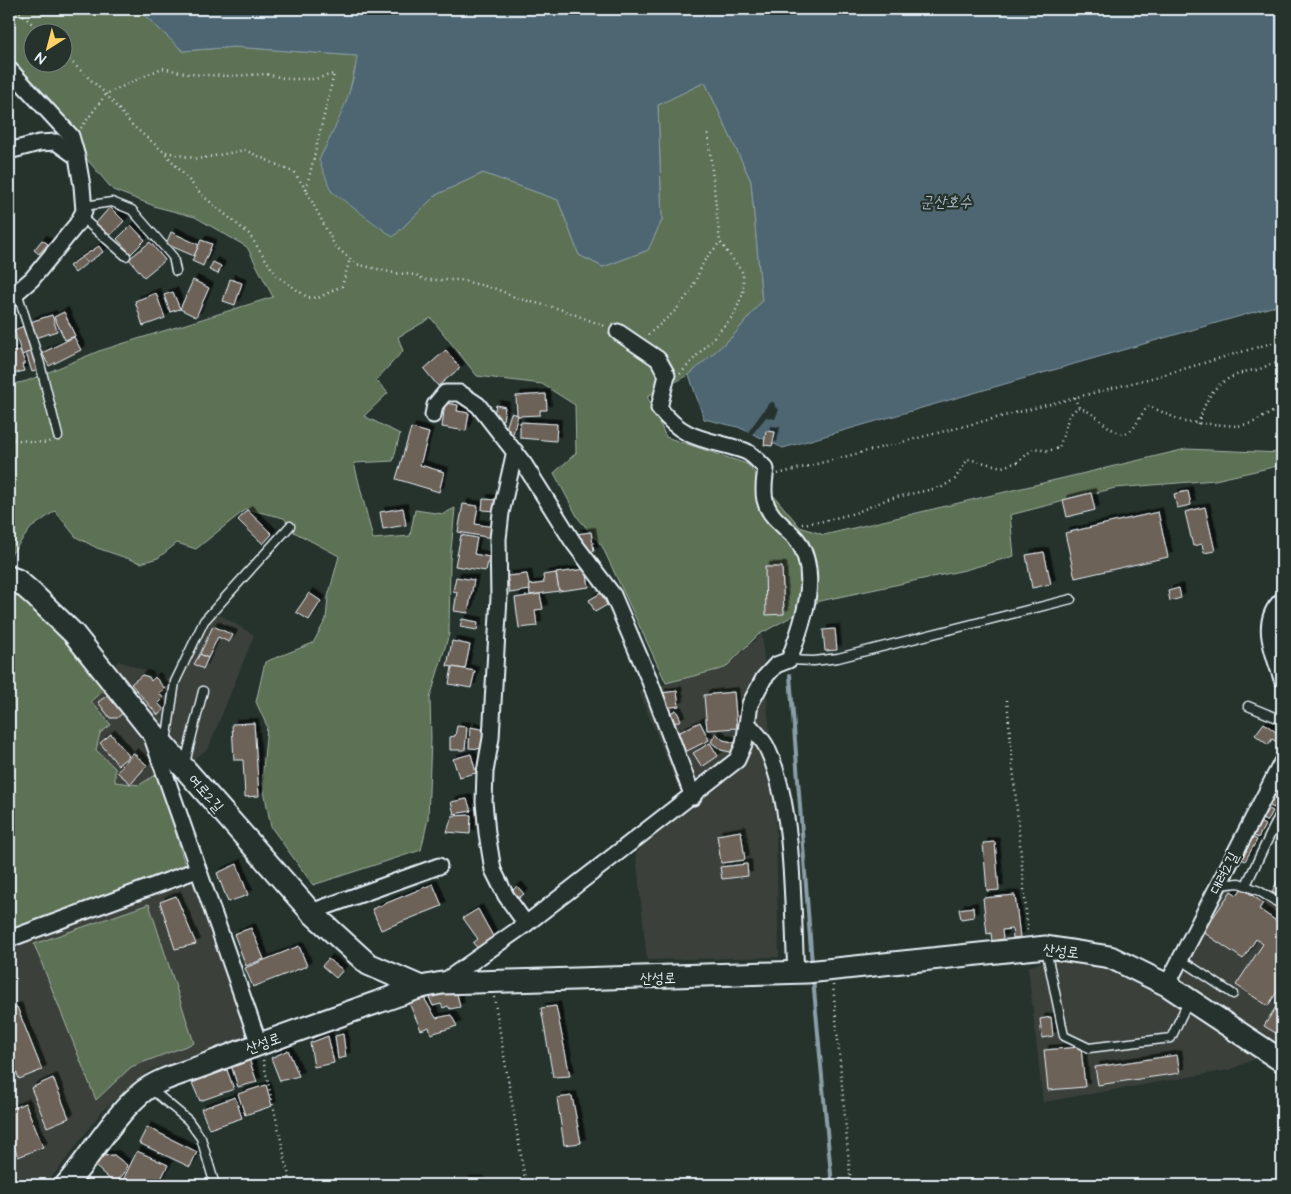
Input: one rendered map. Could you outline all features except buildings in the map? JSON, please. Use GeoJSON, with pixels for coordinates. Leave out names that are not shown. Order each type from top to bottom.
{"type":"FeatureCollection","features":[{"type":"Feature","properties":{"kind":"street"},"geometry":{"type":"LineString","coordinates":[[9,69],[71,136],[75,150],[82,212],[32,279],[13,296]]}},
{"type":"Feature","properties":{"kind":"street"},"geometry":{"type":"LineString","coordinates":[[9,151],[39,143],[56,142],[75,150]]}},
{"type":"Feature","properties":{"kind":"street"},"geometry":{"type":"LineString","coordinates":[[442,983],[526,924],[737,760],[744,744],[750,704],[764,678],[776,665],[789,660],[801,628],[808,576],[805,557],[798,540],[771,516],[766,507],[762,490],[766,469],[747,452],[700,440],[671,423],[659,408],[667,374],[658,358],[618,332]]}},
{"type":"Feature","properties":{"kind":"street"},"geometry":{"type":"LineString","coordinates":[[433,415],[438,398],[445,394],[460,393],[478,405],[515,451],[544,493],[573,542],[613,595],[649,679],[693,796]]}},
{"type":"Feature","properties":{"kind":"street"},"geometry":{"type":"LineString","coordinates":[[515,451],[501,513],[498,539],[499,596],[491,738],[485,772],[484,802],[486,833],[493,870],[506,896],[526,924]]}},
{"type":"Feature","properties":{"kind":"street","name":"여로2길"},"geometry":{"type":"LineString","coordinates":[[9,577],[17,580],[33,594],[74,634],[165,747],[311,912],[368,964],[421,987]]}},
{"type":"Feature","properties":{"kind":"street"},"geometry":{"type":"LineString","coordinates":[[1282,600],[1272,613],[1268,624],[1282,680]]}},
{"type":"Feature","properties":{"kind":"street"},"geometry":{"type":"LineString","coordinates":[[748,724],[767,746],[782,792],[802,973]]}},
{"type":"Feature","properties":{"kind":"street"},"geometry":{"type":"LineString","coordinates":[[148,727],[259,1044]]}},
{"type":"Feature","properties":{"kind":"street","name":"대려2길"},"geometry":{"type":"LineString","coordinates":[[1166,985],[1282,762]]}},
{"type":"Feature","properties":{"kind":"street"},"geometry":{"type":"LineString","coordinates":[[311,912],[439,866]]}},
{"type":"Feature","properties":{"kind":"street"},"geometry":{"type":"LineString","coordinates":[[9,939],[197,870]]}},
{"type":"Feature","properties":{"kind":"street","name":"산성로"},"geometry":{"type":"LineString","coordinates":[[66,1185],[87,1161],[125,1108],[149,1088],[259,1044],[421,987],[442,983],[802,973],[1038,948],[1110,957],[1166,985],[1282,1061]]}},
{"type":"Feature","properties":{"kind":"lane"},"geometry":{"type":"LineString","coordinates":[[126,256],[82,212],[112,202],[132,210],[173,257],[176,271]]}},
{"type":"Feature","properties":{"kind":"lane"},"geometry":{"type":"LineString","coordinates":[[13,296],[40,364],[58,436]]}},
{"type":"Feature","properties":{"kind":"lane"},"geometry":{"type":"LineString","coordinates":[[165,747],[175,682],[204,621],[290,526]]}},
{"type":"Feature","properties":{"kind":"lane"},"geometry":{"type":"LineString","coordinates":[[789,660],[838,658],[1071,599]]}},
{"type":"Feature","properties":{"kind":"lane"},"geometry":{"type":"LineString","coordinates":[[184,767],[203,691]]}},
{"type":"Feature","properties":{"kind":"lane"},"geometry":{"type":"LineString","coordinates":[[1248,706],[1282,720]]}},
{"type":"Feature","properties":{"kind":"lane"},"geometry":{"type":"LineString","coordinates":[[1246,886],[1282,810]]}},
{"type":"Feature","properties":{"kind":"lane"},"geometry":{"type":"LineString","coordinates":[[1218,885],[1239,883],[1282,905]]}},
{"type":"Feature","properties":{"kind":"lane"},"geometry":{"type":"LineString","coordinates":[[1038,948],[1064,1036],[1089,1048],[1171,1038],[1189,999]]}},
{"type":"Feature","properties":{"kind":"lane"},"geometry":{"type":"LineString","coordinates":[[1180,959],[1233,994]]}},
{"type":"Feature","properties":{"kind":"lane"},"geometry":{"type":"LineString","coordinates":[[149,1088],[188,1120],[201,1138],[215,1185]]}},
{"type":"Feature","properties":{"kind":"path"},"geometry":{"type":"LineString","coordinates":[[16,9],[30,22]]}},
{"type":"Feature","properties":{"kind":"path"},"geometry":{"type":"LineString","coordinates":[[72,62],[106,94],[133,126],[164,152],[203,196],[249,234],[276,275],[307,297],[318,298],[342,286],[350,259]]}},
{"type":"Feature","properties":{"kind":"path"},"geometry":{"type":"LineString","coordinates":[[75,150],[78,133],[106,94],[162,68],[189,74],[230,76],[266,74],[288,78],[316,79],[334,74],[306,190]]}},
{"type":"Feature","properties":{"kind":"path"},"geometry":{"type":"LineString","coordinates":[[662,398],[675,379],[734,315],[743,293],[743,273],[720,242],[708,134]]}},
{"type":"Feature","properties":{"kind":"path"},"geometry":{"type":"LineString","coordinates":[[164,152],[198,159],[245,150],[295,173],[335,246],[356,264],[394,273],[416,275],[426,280],[460,280],[497,289],[516,298],[560,309],[618,332]]}},
{"type":"Feature","properties":{"kind":"path"},"geometry":{"type":"LineString","coordinates":[[646,337],[676,310],[691,291],[704,262],[720,242]]}},
{"type":"Feature","properties":{"kind":"path"},"geometry":{"type":"LineString","coordinates":[[765,477],[1075,398],[1282,340]]}},
{"type":"Feature","properties":{"kind":"path"},"geometry":{"type":"LineString","coordinates":[[1198,424],[1210,393],[1218,384],[1245,371],[1257,370],[1268,363],[1282,364]]}},
{"type":"Feature","properties":{"kind":"path"},"geometry":{"type":"LineString","coordinates":[[1075,398],[1078,406],[1092,413],[1109,427],[1122,434],[1128,433],[1132,429],[1140,413],[1149,406],[1184,422],[1238,426],[1252,423],[1282,407]]}},
{"type":"Feature","properties":{"kind":"path"},"geometry":{"type":"LineString","coordinates":[[787,530],[794,525],[824,521],[855,513],[888,499],[942,487],[954,479],[968,459],[1002,467],[1018,462],[1034,448],[1046,452],[1059,448],[1069,416],[1078,406]]}},
{"type":"Feature","properties":{"kind":"path"},"geometry":{"type":"LineString","coordinates":[[9,439],[47,443],[58,436]]}},
{"type":"Feature","properties":{"kind":"path"},"geometry":{"type":"LineString","coordinates":[[1007,700],[1038,948]]}},
{"type":"Feature","properties":{"kind":"path"},"geometry":{"type":"LineString","coordinates":[[832,970],[851,1185]]}},
{"type":"Feature","properties":{"kind":"path"},"geometry":{"type":"LineString","coordinates":[[492,982],[526,1185]]}},
{"type":"Feature","properties":{"kind":"path"},"geometry":{"type":"LineString","coordinates":[[259,1044],[291,1185]]}},
{"type":"Feature","properties":{"kind":"shaded area"},"geometry":{"type":"Polygon","coordinates":[[[205,615],[220,615],[254,635],[208,749],[192,760],[162,734],[111,673],[118,661],[169,679],[205,615]]]}},
{"type":"Feature","properties":{"kind":"shaded area"},"geometry":{"type":"Polygon","coordinates":[[[762,634],[775,805],[779,957],[647,960],[636,854],[681,794],[639,691],[725,668],[762,634]]]}},
{"type":"Feature","properties":{"kind":"shaded area"},"geometry":{"type":"Polygon","coordinates":[[[108,686],[142,731],[159,773],[139,785],[115,782],[115,768],[95,750],[100,732],[110,725],[91,701],[108,686]]]}},
{"type":"Feature","properties":{"kind":"shaded area"},"geometry":{"type":"Polygon","coordinates":[[[1231,875],[1282,899],[1282,1048],[1178,981],[1231,875]]]}},
{"type":"Feature","properties":{"kind":"shaded area"},"geometry":{"type":"Polygon","coordinates":[[[194,876],[251,1038],[152,1069],[102,1111],[58,1170],[43,1185],[14,1185],[9,1173],[9,946],[194,876]]]}},
{"type":"Feature","properties":{"kind":"shaded area"},"geometry":{"type":"Polygon","coordinates":[[[1058,957],[1119,970],[1259,1057],[1229,1070],[1043,1102],[1028,967],[1058,957]]]}},
{"type":"Feature","properties":{"kind":"green space"},"geometry":{"type":"Polygon","coordinates":[[[9,9],[141,9],[141,12],[183,51],[234,47],[358,56],[346,106],[319,160],[393,237],[436,195],[483,173],[558,200],[579,255],[603,267],[648,250],[662,220],[658,105],[705,82],[751,181],[762,301],[733,336],[689,375],[647,396],[666,437],[747,464],[800,527],[824,535],[1186,449],[1282,453],[1282,465],[1215,480],[1115,488],[1010,515],[1014,556],[965,570],[820,601],[758,635],[725,668],[666,683],[602,546],[578,518],[554,473],[576,453],[575,405],[542,384],[477,376],[431,318],[398,337],[403,351],[376,380],[388,393],[364,416],[400,434],[393,461],[354,463],[373,539],[410,536],[415,510],[443,514],[455,508],[450,561],[449,634],[430,698],[431,739],[428,819],[421,850],[313,885],[271,827],[262,780],[267,726],[256,702],[265,662],[313,643],[326,619],[328,597],[339,556],[294,532],[284,518],[246,509],[196,549],[177,543],[158,558],[141,563],[97,548],[76,537],[55,511],[31,528],[9,557],[9,385],[27,381],[99,351],[273,297],[247,247],[195,217],[157,207],[113,190],[85,157],[52,101],[24,72],[72,72],[72,22],[22,22],[22,70],[9,57],[9,9]]]}},
{"type":"Feature","properties":{"kind":"green space"},"geometry":{"type":"Polygon","coordinates":[[[9,592],[31,601],[108,686],[91,701],[111,725],[100,733],[96,750],[115,768],[115,782],[139,785],[159,773],[185,866],[9,934],[9,592]]]}},
{"type":"Feature","properties":{"kind":"green space"},"geometry":{"type":"Polygon","coordinates":[[[149,904],[194,1043],[131,1067],[96,1100],[34,944],[149,904]]]}},
{"type":"Feature","properties":{"kind":"water","name":"군산호수"},"geometry":{"type":"Polygon","coordinates":[[[141,9],[1282,9],[1282,304],[783,448],[738,427],[704,419],[689,375],[733,336],[762,301],[751,181],[705,82],[658,105],[662,220],[648,250],[603,267],[579,255],[558,200],[483,173],[436,195],[393,237],[331,191],[319,160],[348,97],[357,56],[234,47],[183,51],[141,12],[141,9]]]}},
{"type":"Feature","properties":{"kind":"pier"},"geometry":{"type":"Polygon","coordinates":[[[774,402],[775,407],[779,409],[775,419],[766,417],[750,437],[746,435],[769,403],[774,402]]]}},
{"type":"Feature","properties":{"kind":"waterway"},"geometry":{"type":"LineString","coordinates":[[790,675],[812,964]]}},
{"type":"Feature","properties":{"kind":"waterway"},"geometry":{"type":"LineString","coordinates":[[813,979],[832,1185]]}}]}
